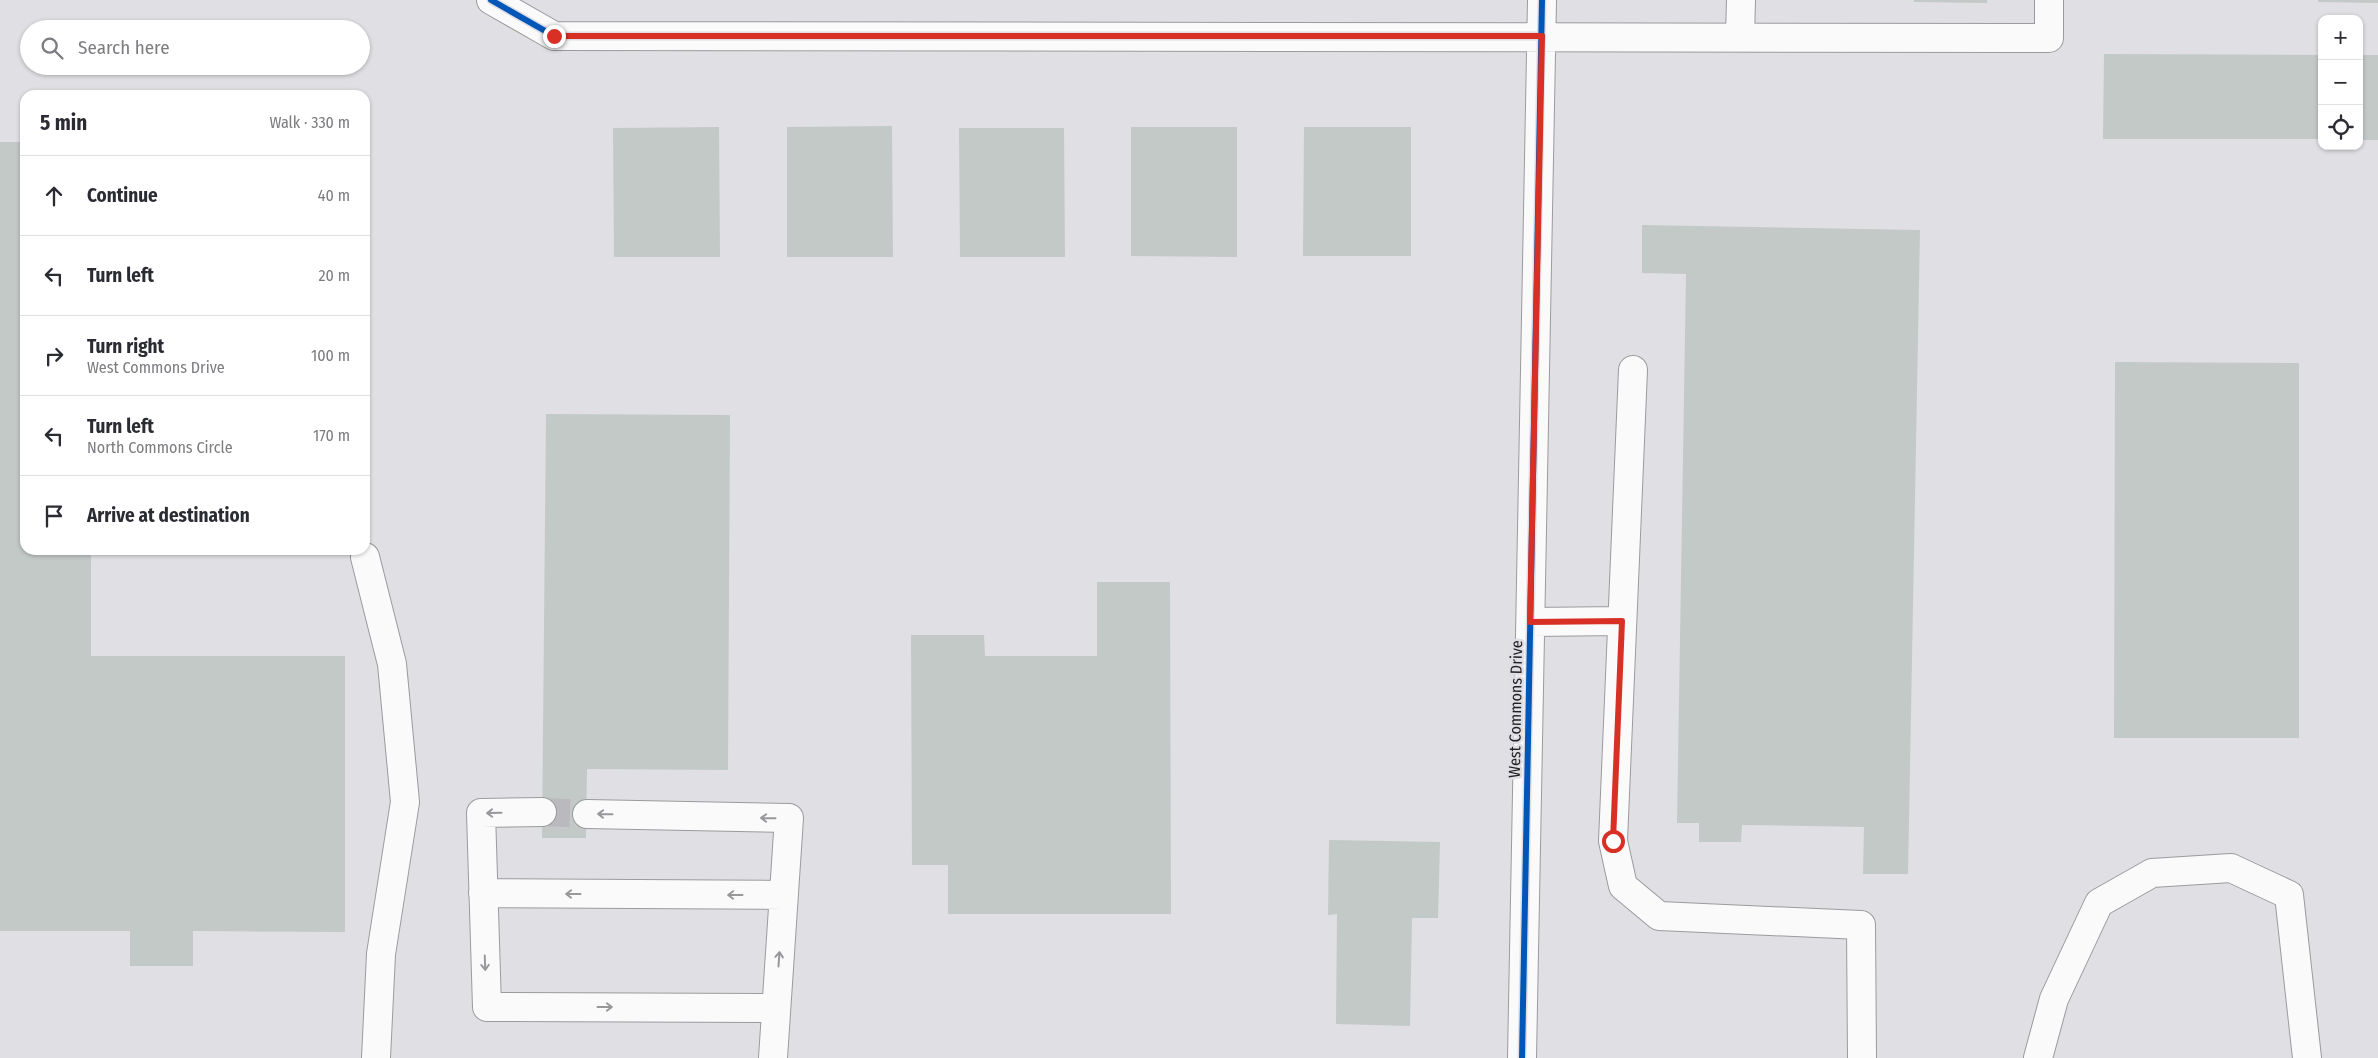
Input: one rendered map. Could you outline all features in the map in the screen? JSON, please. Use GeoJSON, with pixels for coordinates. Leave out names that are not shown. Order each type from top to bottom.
{"type":"FeatureCollection","features":[{"type":"Feature","properties":{"kind":"street"},"geometry":{"type":"LineString","coordinates":[[491,0],[554,36],[1740,36],[2049,38],[2049,0]]}},
{"type":"Feature","properties":{"kind":"street","name":"West Commons Drive"},"geometry":{"type":"LineString","coordinates":[[1522,1058],[1542,0]]}},
{"type":"Feature","properties":{"kind":"street"},"geometry":{"type":"LineString","coordinates":[[1740,36],[1741,0]]}},
{"type":"Feature","properties":{"kind":"street"},"geometry":{"type":"LineString","coordinates":[[1633,370],[1613,841],[1623,886],[1659,916],[1861,924],[1862,1058]]}},
{"type":"Feature","properties":{"kind":"street"},"geometry":{"type":"LineString","coordinates":[[365,557],[392,664],[405,802],[381,954],[376,1058]]}},
{"type":"Feature","properties":{"kind":"street"},"geometry":{"type":"LineString","coordinates":[[1530,622],[1622,621]]}},
{"type":"Feature","properties":{"kind":"street"},"geometry":{"type":"LineString","coordinates":[[542,812],[481,813],[487,1007],[776,1008]]}},
{"type":"Feature","properties":{"kind":"street"},"geometry":{"type":"LineString","coordinates":[[587,814],[789,818],[773,1058]]}},
{"type":"Feature","properties":{"kind":"street"},"geometry":{"type":"LineString","coordinates":[[2038,1058],[2054,999],[2099,903],[2152,873],[2231,868],[2289,895],[2307,1058]]}},
{"type":"Feature","properties":{"kind":"street"},"geometry":{"type":"LineString","coordinates":[[483,893],[784,895]]}},
{"type":"Feature","properties":{"kind":"building"},"geometry":{"type":"Polygon","coordinates":[[[1914,0],[1987,0],[1987,3],[1914,2],[1914,0]]]}},
{"type":"Feature","properties":{"kind":"building"},"geometry":{"type":"Polygon","coordinates":[[[2318,0],[2378,0],[2378,3],[2318,2],[2318,0]]]}},
{"type":"Feature","properties":{"kind":"building"},"geometry":{"type":"Polygon","coordinates":[[[2104,54],[2318,55],[2318,139],[2103,139],[2104,54]]]}},
{"type":"Feature","properties":{"kind":"building"},"geometry":{"type":"Polygon","coordinates":[[[2363,55],[2378,55],[2378,140],[2363,140],[2363,55]]]}},
{"type":"Feature","properties":{"kind":"building"},"geometry":{"type":"Polygon","coordinates":[[[892,126],[893,257],[787,257],[787,127],[892,126]]]}},
{"type":"Feature","properties":{"kind":"building"},"geometry":{"type":"Polygon","coordinates":[[[719,127],[720,257],[614,257],[613,128],[719,127]]]}},
{"type":"Feature","properties":{"kind":"building"},"geometry":{"type":"Polygon","coordinates":[[[1131,127],[1237,127],[1237,257],[1131,256],[1131,127]]]}},
{"type":"Feature","properties":{"kind":"building"},"geometry":{"type":"Polygon","coordinates":[[[1304,127],[1411,127],[1411,256],[1303,256],[1304,127]]]}},
{"type":"Feature","properties":{"kind":"building"},"geometry":{"type":"Polygon","coordinates":[[[959,128],[1064,128],[1065,257],[960,257],[959,128]]]}},
{"type":"Feature","properties":{"kind":"building"},"geometry":{"type":"Polygon","coordinates":[[[0,142],[20,142],[20,555],[91,555],[91,656],[345,656],[345,932],[193,931],[193,966],[130,966],[130,931],[0,931],[0,142]]]}},
{"type":"Feature","properties":{"kind":"building"},"geometry":{"type":"Polygon","coordinates":[[[1642,225],[1920,230],[1908,874],[1863,874],[1864,827],[1742,825],[1741,842],[1699,842],[1699,823],[1677,823],[1686,274],[1642,273],[1642,225]]]}},
{"type":"Feature","properties":{"kind":"building"},"geometry":{"type":"Polygon","coordinates":[[[2115,362],[2299,363],[2299,738],[2114,738],[2115,362]]]}},
{"type":"Feature","properties":{"kind":"building"},"geometry":{"type":"Polygon","coordinates":[[[546,414],[730,415],[728,770],[587,769],[586,838],[542,838],[546,414]]]}},
{"type":"Feature","properties":{"kind":"building"},"geometry":{"type":"Polygon","coordinates":[[[1097,582],[1170,582],[1171,914],[948,914],[948,865],[912,865],[911,635],[984,635],[985,656],[1097,656],[1097,582]]]}},
{"type":"Feature","properties":{"kind":"building"},"geometry":{"type":"Polygon","coordinates":[[[1329,840],[1440,842],[1438,918],[1412,918],[1410,1026],[1336,1024],[1337,914],[1328,915],[1329,840]]]}},
{"type":"Feature","properties":{"kind":"tunnel"},"geometry":{"type":"LineString","coordinates":[[542,812],[587,814]]}},
{"type":"Feature","properties":{"kind":"cycle path"},"geometry":{"type":"LineString","coordinates":[[491,0],[554,36],[1542,36]]}},
{"type":"Feature","properties":{"kind":"cycle path"},"geometry":{"type":"LineString","coordinates":[[1522,1058],[1542,0]]}},
{"type":"Feature","properties":{"kind":"route"},"geometry":{"type":"LineString","coordinates":[[554,36],[1542,36],[1530,622],[1622,621],[1613,841]]}}]}
